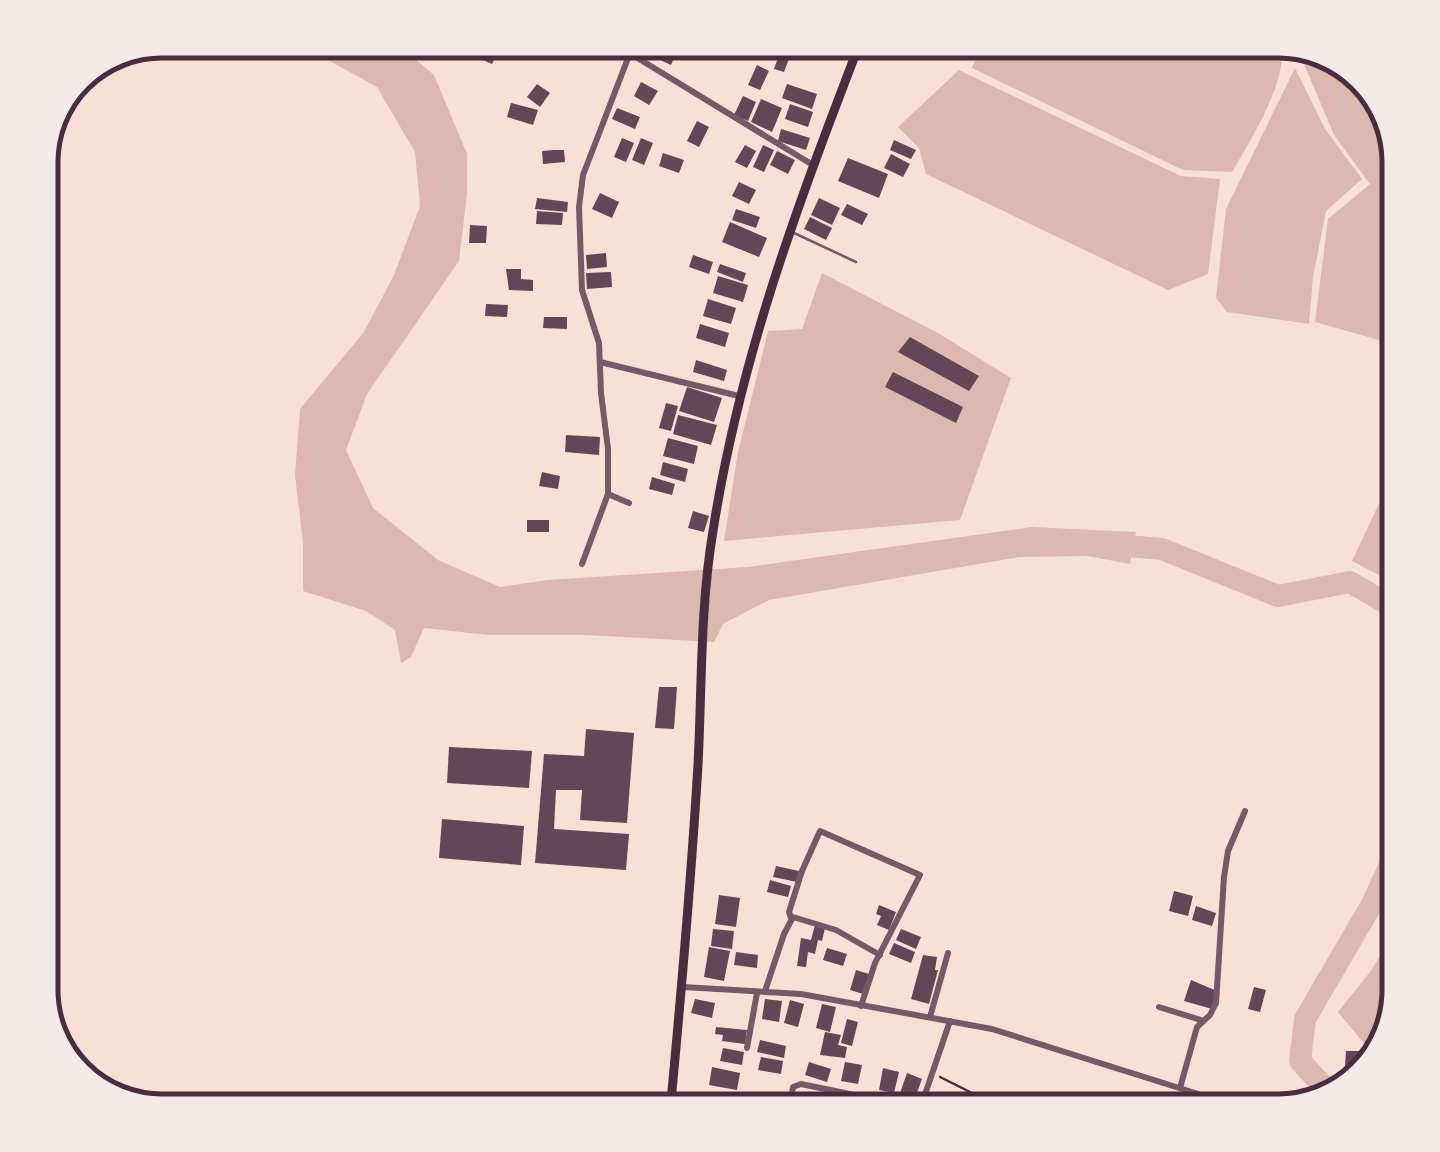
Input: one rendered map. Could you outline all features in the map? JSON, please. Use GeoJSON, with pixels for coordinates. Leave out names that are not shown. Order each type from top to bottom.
{"type":"FeatureCollection","features":[{"type":"Feature","properties":{"kind":"main road"},"geometry":{"type":"LineString","coordinates":[[672,1094],[683,987],[709,569],[718,499],[739,396],[772,279],[854,58]]}},
{"type":"Feature","properties":{"kind":"street"},"geometry":{"type":"LineString","coordinates":[[582,564],[608,494],[608,449],[596,327],[582,290],[580,186],[597,133],[630,58]]}},
{"type":"Feature","properties":{"kind":"street"},"geometry":{"type":"LineString","coordinates":[[638,58],[813,166]]}},
{"type":"Feature","properties":{"kind":"street"},"geometry":{"type":"LineString","coordinates":[[600,362],[739,396]]}},
{"type":"Feature","properties":{"kind":"street"},"geometry":{"type":"LineString","coordinates":[[608,494],[629,502]]}},
{"type":"Feature","properties":{"kind":"street"},"geometry":{"type":"LineString","coordinates":[[1160,1007],[1201,1020],[1210,1016],[1216,1003],[1224,877],[1228,851],[1245,811]]}},
{"type":"Feature","properties":{"kind":"street"},"geometry":{"type":"LineString","coordinates":[[747,1048],[761,992],[820,831],[920,874],[880,955],[861,1006]]}},
{"type":"Feature","properties":{"kind":"street"},"geometry":{"type":"LineString","coordinates":[[791,918],[826,926],[880,955]]}},
{"type":"Feature","properties":{"kind":"street"},"geometry":{"type":"LineString","coordinates":[[930,1017],[948,954]]}},
{"type":"Feature","properties":{"kind":"street"},"geometry":{"type":"LineString","coordinates":[[683,987],[801,994],[950,1021],[1018,1036],[1195,1094]]}},
{"type":"Feature","properties":{"kind":"street"},"geometry":{"type":"LineString","coordinates":[[1180,1088],[1201,1020]]}},
{"type":"Feature","properties":{"kind":"street"},"geometry":{"type":"LineString","coordinates":[[925,1094],[950,1021]]}},
{"type":"Feature","properties":{"kind":"street"},"geometry":{"type":"LineString","coordinates":[[792,1094],[793,1087],[801,1084],[850,1094]]}},
{"type":"Feature","properties":{"kind":"lane"},"geometry":{"type":"LineString","coordinates":[[790,231],[856,262]]}},
{"type":"Feature","properties":{"kind":"path"},"geometry":{"type":"LineString","coordinates":[[933,1074],[974,1094]]}},
{"type":"Feature","properties":{"kind":"shaded area"},"geometry":{"type":"Polygon","coordinates":[[[324,58],[414,58],[434,75],[467,154],[459,261],[367,394],[346,450],[373,508],[438,560],[500,587],[548,580],[748,567],[1032,527],[1136,532],[1130,564],[1088,556],[1019,557],[769,600],[723,624],[714,642],[586,635],[489,635],[424,628],[411,657],[401,663],[395,630],[366,611],[303,591],[303,543],[295,475],[300,409],[364,332],[394,275],[420,206],[415,152],[377,87],[324,58]]]}},
{"type":"Feature","properties":{"kind":"shaded area"},"geometry":{"type":"Polygon","coordinates":[[[976,58],[1282,58],[1268,107],[1232,172],[1183,170],[972,68],[976,58]]]}},
{"type":"Feature","properties":{"kind":"shaded area"},"geometry":{"type":"Polygon","coordinates":[[[1302,60],[1331,71],[1347,83],[1372,115],[1379,134],[1382,341],[1315,322],[1328,219],[1370,184],[1334,135],[1302,60]]]}},
{"type":"Feature","properties":{"kind":"shaded area"},"geometry":{"type":"Polygon","coordinates":[[[1295,68],[1325,129],[1362,179],[1326,211],[1313,277],[1309,324],[1227,312],[1216,298],[1226,209],[1295,68]]]}},
{"type":"Feature","properties":{"kind":"shaded area"},"geometry":{"type":"Polygon","coordinates":[[[959,70],[1181,176],[1220,179],[1208,274],[1168,290],[926,174],[919,148],[898,127],[959,70]]]}},
{"type":"Feature","properties":{"kind":"shaded area"},"geometry":{"type":"Polygon","coordinates":[[[822,273],[938,333],[1011,378],[960,520],[724,541],[738,452],[768,331],[802,329],[822,273]]]}},
{"type":"Feature","properties":{"kind":"shaded area"},"geometry":{"type":"Polygon","coordinates":[[[1382,497],[1382,577],[1352,561],[1382,497]]]}},
{"type":"Feature","properties":{"kind":"shaded area"},"geometry":{"type":"Polygon","coordinates":[[[1382,953],[1382,1004],[1366,1046],[1338,1012],[1382,953]]]}},
{"type":"Feature","properties":{"kind":"building"},"geometry":{"type":"Polygon","coordinates":[[[778,58],[789,58],[784,72],[774,69],[778,58]]]}},
{"type":"Feature","properties":{"kind":"building"},"geometry":{"type":"Polygon","coordinates":[[[757,65],[769,71],[760,90],[748,85],[757,65]]]}},
{"type":"Feature","properties":{"kind":"building"},"geometry":{"type":"Polygon","coordinates":[[[641,82],[658,91],[649,105],[634,96],[641,82]]]}},
{"type":"Feature","properties":{"kind":"building"},"geometry":{"type":"Polygon","coordinates":[[[537,84],[550,93],[540,107],[527,97],[537,84]]]}},
{"type":"Feature","properties":{"kind":"building"},"geometry":{"type":"Polygon","coordinates":[[[787,84],[817,94],[812,109],[782,98],[787,84]]]}},
{"type":"Feature","properties":{"kind":"building"},"geometry":{"type":"Polygon","coordinates":[[[743,96],[756,102],[748,121],[734,115],[743,96]]]}},
{"type":"Feature","properties":{"kind":"building"},"geometry":{"type":"Polygon","coordinates":[[[761,99],[782,108],[772,132],[751,122],[761,99]]]}},
{"type":"Feature","properties":{"kind":"building"},"geometry":{"type":"Polygon","coordinates":[[[511,103],[538,110],[533,125],[507,117],[511,103]]]}},
{"type":"Feature","properties":{"kind":"building"},"geometry":{"type":"Polygon","coordinates":[[[790,104],[813,112],[808,127],[785,119],[790,104]]]}},
{"type":"Feature","properties":{"kind":"building"},"geometry":{"type":"Polygon","coordinates":[[[617,108],[640,117],[635,129],[612,119],[617,108]]]}},
{"type":"Feature","properties":{"kind":"building"},"geometry":{"type":"Polygon","coordinates":[[[697,121],[709,127],[699,147],[687,141],[697,121]]]}},
{"type":"Feature","properties":{"kind":"building"},"geometry":{"type":"Polygon","coordinates":[[[781,129],[810,138],[806,150],[778,141],[781,129]]]}},
{"type":"Feature","properties":{"kind":"building"},"geometry":{"type":"Polygon","coordinates":[[[622,138],[634,143],[626,162],[614,157],[622,138]]]}},
{"type":"Feature","properties":{"kind":"building"},"geometry":{"type":"Polygon","coordinates":[[[641,138],[653,143],[644,165],[632,160],[641,138]]]}},
{"type":"Feature","properties":{"kind":"building"},"geometry":{"type":"Polygon","coordinates":[[[894,140],[916,150],[911,159],[890,150],[894,140]]]}},
{"type":"Feature","properties":{"kind":"building"},"geometry":{"type":"Polygon","coordinates":[[[745,145],[756,151],[747,168],[735,162],[745,145]]]}},
{"type":"Feature","properties":{"kind":"building"},"geometry":{"type":"Polygon","coordinates":[[[763,145],[774,150],[764,172],[753,167],[763,145]]]}},
{"type":"Feature","properties":{"kind":"building"},"geometry":{"type":"Polygon","coordinates":[[[564,150],[565,162],[543,164],[542,151],[564,150]]]}},
{"type":"Feature","properties":{"kind":"building"},"geometry":{"type":"Polygon","coordinates":[[[777,151],[795,160],[788,174],[770,165],[777,151]]]}},
{"type":"Feature","properties":{"kind":"building"},"geometry":{"type":"Polygon","coordinates":[[[663,153],[684,160],[679,173],[659,166],[663,153]]]}},
{"type":"Feature","properties":{"kind":"building"},"geometry":{"type":"Polygon","coordinates":[[[891,154],[910,164],[903,177],[884,168],[891,154]]]}},
{"type":"Feature","properties":{"kind":"building"},"geometry":{"type":"Polygon","coordinates":[[[848,158],[888,174],[879,198],[838,181],[848,158]]]}},
{"type":"Feature","properties":{"kind":"building"},"geometry":{"type":"Polygon","coordinates":[[[739,182],[756,190],[749,204],[732,196],[739,182]]]}},
{"type":"Feature","properties":{"kind":"building"},"geometry":{"type":"Polygon","coordinates":[[[600,193],[619,202],[612,218],[592,209],[600,193]]]}},
{"type":"Feature","properties":{"kind":"building"},"geometry":{"type":"Polygon","coordinates":[[[537,198],[568,202],[567,212],[535,209],[537,198]]]}},
{"type":"Feature","properties":{"kind":"building"},"geometry":{"type":"Polygon","coordinates":[[[819,198],[840,208],[832,225],[811,215],[819,198]]]}},
{"type":"Feature","properties":{"kind":"building"},"geometry":{"type":"Polygon","coordinates":[[[847,204],[868,214],[862,225],[841,215],[847,204]]]}},
{"type":"Feature","properties":{"kind":"building"},"geometry":{"type":"Polygon","coordinates":[[[736,209],[760,217],[756,228],[732,220],[736,209]]]}},
{"type":"Feature","properties":{"kind":"building"},"geometry":{"type":"Polygon","coordinates":[[[537,211],[563,213],[562,225],[536,224],[537,211]]]}},
{"type":"Feature","properties":{"kind":"building"},"geometry":{"type":"Polygon","coordinates":[[[810,217],[832,228],[826,240],[804,229],[810,217]]]}},
{"type":"Feature","properties":{"kind":"building"},"geometry":{"type":"Polygon","coordinates":[[[730,222],[767,238],[759,257],[722,242],[730,222]]]}},
{"type":"Feature","properties":{"kind":"building"},"geometry":{"type":"Polygon","coordinates":[[[470,225],[487,226],[486,243],[469,243],[470,225]]]}},
{"type":"Feature","properties":{"kind":"building"},"geometry":{"type":"Polygon","coordinates":[[[606,253],[607,267],[587,269],[586,255],[606,253]]]}},
{"type":"Feature","properties":{"kind":"building"},"geometry":{"type":"Polygon","coordinates":[[[693,255],[713,262],[709,274],[689,267],[693,255]]]}},
{"type":"Feature","properties":{"kind":"building"},"geometry":{"type":"Polygon","coordinates":[[[720,264],[746,273],[743,282],[717,272],[720,264]]]}},
{"type":"Feature","properties":{"kind":"building"},"geometry":{"type":"Polygon","coordinates":[[[506,269],[521,269],[521,279],[533,280],[533,291],[509,290],[506,269]]]}},
{"type":"Feature","properties":{"kind":"building"},"geometry":{"type":"Polygon","coordinates":[[[611,272],[612,287],[587,289],[586,273],[611,272]]]}},
{"type":"Feature","properties":{"kind":"building"},"geometry":{"type":"Polygon","coordinates":[[[718,276],[748,285],[743,302],[713,293],[718,276]]]}},
{"type":"Feature","properties":{"kind":"building"},"geometry":{"type":"Polygon","coordinates":[[[708,299],[736,308],[731,324],[703,316],[708,299]]]}},
{"type":"Feature","properties":{"kind":"building"},"geometry":{"type":"Polygon","coordinates":[[[486,304],[508,305],[507,317],[485,316],[486,304]]]}},
{"type":"Feature","properties":{"kind":"building"},"geometry":{"type":"Polygon","coordinates":[[[544,317],[567,317],[567,329],[543,328],[544,317]]]}},
{"type":"Feature","properties":{"kind":"building"},"geometry":{"type":"Polygon","coordinates":[[[700,324],[729,333],[725,347],[696,338],[700,324]]]}},
{"type":"Feature","properties":{"kind":"building"},"geometry":{"type":"Polygon","coordinates":[[[910,337],[979,376],[969,391],[898,352],[910,337]]]}},
{"type":"Feature","properties":{"kind":"building"},"geometry":{"type":"Polygon","coordinates":[[[696,360],[727,370],[724,381],[693,372],[696,360]]]}},
{"type":"Feature","properties":{"kind":"building"},"geometry":{"type":"Polygon","coordinates":[[[893,372],[963,407],[956,423],[885,387],[893,372]]]}},
{"type":"Feature","properties":{"kind":"building"},"geometry":{"type":"Polygon","coordinates":[[[687,387],[722,398],[714,422],[679,411],[687,387]]]}},
{"type":"Feature","properties":{"kind":"building"},"geometry":{"type":"Polygon","coordinates":[[[666,403],[678,406],[671,431],[659,428],[666,403]]]}},
{"type":"Feature","properties":{"kind":"building"},"geometry":{"type":"Polygon","coordinates":[[[678,415],[717,425],[711,445],[673,434],[678,415]]]}},
{"type":"Feature","properties":{"kind":"building"},"geometry":{"type":"Polygon","coordinates":[[[566,435],[600,437],[599,455],[565,452],[566,435]]]}},
{"type":"Feature","properties":{"kind":"building"},"geometry":{"type":"Polygon","coordinates":[[[668,438],[698,446],[694,464],[663,456],[668,438]]]}},
{"type":"Feature","properties":{"kind":"building"},"geometry":{"type":"Polygon","coordinates":[[[663,462],[688,469],[685,482],[660,475],[663,462]]]}},
{"type":"Feature","properties":{"kind":"building"},"geometry":{"type":"Polygon","coordinates":[[[542,472],[560,476],[558,489],[539,486],[542,472]]]}},
{"type":"Feature","properties":{"kind":"building"},"geometry":{"type":"Polygon","coordinates":[[[652,477],[675,484],[672,495],[649,489],[652,477]]]}},
{"type":"Feature","properties":{"kind":"building"},"geometry":{"type":"Polygon","coordinates":[[[693,511],[709,516],[704,532],[688,528],[693,511]]]}},
{"type":"Feature","properties":{"kind":"building"},"geometry":{"type":"Polygon","coordinates":[[[527,520],[549,520],[549,532],[527,532],[527,520]]]}},
{"type":"Feature","properties":{"kind":"building"},"geometry":{"type":"Polygon","coordinates":[[[659,687],[677,687],[674,729],[655,728],[659,687]]]}},
{"type":"Feature","properties":{"kind":"building"},"geometry":{"type":"Polygon","coordinates":[[[586,729],[634,733],[627,823],[580,820],[582,790],[556,790],[554,829],[629,834],[626,870],[535,863],[544,754],[584,756],[586,729]]]}},
{"type":"Feature","properties":{"kind":"building"},"geometry":{"type":"Polygon","coordinates":[[[449,747],[532,751],[529,788],[447,783],[449,747]]]}},
{"type":"Feature","properties":{"kind":"building"},"geometry":{"type":"Polygon","coordinates":[[[442,819],[524,826],[521,865],[439,858],[442,819]]]}},
{"type":"Feature","properties":{"kind":"building"},"geometry":{"type":"Polygon","coordinates":[[[776,866],[799,871],[797,882],[773,877],[776,866]]]}},
{"type":"Feature","properties":{"kind":"building"},"geometry":{"type":"Polygon","coordinates":[[[770,880],[791,886],[788,897],[767,892],[770,880]]]}},
{"type":"Feature","properties":{"kind":"building"},"geometry":{"type":"Polygon","coordinates":[[[1174,891],[1193,896],[1188,916],[1169,911],[1174,891]]]}},
{"type":"Feature","properties":{"kind":"building"},"geometry":{"type":"Polygon","coordinates":[[[719,895],[740,898],[736,927],[715,924],[719,895]]]}},
{"type":"Feature","properties":{"kind":"building"},"geometry":{"type":"Polygon","coordinates":[[[879,905],[896,912],[889,930],[877,925],[881,916],[876,914],[879,905]]]}},
{"type":"Feature","properties":{"kind":"building"},"geometry":{"type":"Polygon","coordinates":[[[1196,906],[1216,913],[1212,926],[1192,920],[1196,906]]]}},
{"type":"Feature","properties":{"kind":"building"},"geometry":{"type":"Polygon","coordinates":[[[815,925],[825,928],[822,941],[818,940],[815,954],[808,952],[806,967],[797,966],[801,938],[811,940],[815,925]]]}},
{"type":"Feature","properties":{"kind":"building"},"geometry":{"type":"Polygon","coordinates":[[[713,929],[734,931],[732,949],[711,946],[713,929]]]}},
{"type":"Feature","properties":{"kind":"building"},"geometry":{"type":"Polygon","coordinates":[[[901,929],[921,937],[916,949],[896,940],[901,929]]]}},
{"type":"Feature","properties":{"kind":"building"},"geometry":{"type":"Polygon","coordinates":[[[894,943],[915,952],[911,963],[889,954],[894,943]]]}},
{"type":"Feature","properties":{"kind":"building"},"geometry":{"type":"Polygon","coordinates":[[[709,947],[730,951],[724,981],[704,977],[709,947]]]}},
{"type":"Feature","properties":{"kind":"building"},"geometry":{"type":"Polygon","coordinates":[[[827,948],[847,954],[843,966],[823,960],[827,948]]]}},
{"type":"Feature","properties":{"kind":"building"},"geometry":{"type":"Polygon","coordinates":[[[736,952],[758,955],[757,968],[734,965],[736,952]]]}},
{"type":"Feature","properties":{"kind":"building"},"geometry":{"type":"Polygon","coordinates":[[[923,955],[937,957],[938,970],[929,1004],[911,999],[923,955]]]}},
{"type":"Feature","properties":{"kind":"building"},"geometry":{"type":"Polygon","coordinates":[[[856,970],[869,974],[863,994],[850,990],[856,970]]]}},
{"type":"Feature","properties":{"kind":"building"},"geometry":{"type":"Polygon","coordinates":[[[1191,980],[1217,991],[1212,1009],[1184,1001],[1191,980]]]}},
{"type":"Feature","properties":{"kind":"building"},"geometry":{"type":"Polygon","coordinates":[[[1254,987],[1266,990],[1260,1012],[1248,1009],[1254,987]]]}},
{"type":"Feature","properties":{"kind":"building"},"geometry":{"type":"Polygon","coordinates":[[[695,999],[715,1003],[712,1018],[691,1013],[695,999]]]}},
{"type":"Feature","properties":{"kind":"building"},"geometry":{"type":"Polygon","coordinates":[[[765,999],[782,1001],[779,1022],[762,1019],[765,999]]]}},
{"type":"Feature","properties":{"kind":"building"},"geometry":{"type":"Polygon","coordinates":[[[790,1000],[804,1004],[798,1027],[784,1023],[790,1000]]]}},
{"type":"Feature","properties":{"kind":"building"},"geometry":{"type":"Polygon","coordinates":[[[822,1004],[836,1007],[830,1032],[816,1028],[822,1004]]]}},
{"type":"Feature","properties":{"kind":"building"},"geometry":{"type":"Polygon","coordinates":[[[847,1019],[858,1022],[852,1046],[841,1043],[847,1019]]]}},
{"type":"Feature","properties":{"kind":"building"},"geometry":{"type":"Polygon","coordinates":[[[716,1027],[747,1030],[745,1044],[722,1041],[723,1035],[715,1034],[716,1027]]]}},
{"type":"Feature","properties":{"kind":"building"},"geometry":{"type":"Polygon","coordinates":[[[825,1032],[841,1035],[838,1045],[847,1047],[845,1058],[820,1055],[825,1032]]]}},
{"type":"Feature","properties":{"kind":"building"},"geometry":{"type":"Polygon","coordinates":[[[760,1040],[786,1046],[784,1058],[757,1052],[760,1040]]]}},
{"type":"Feature","properties":{"kind":"building"},"geometry":{"type":"Polygon","coordinates":[[[723,1048],[744,1052],[742,1065],[720,1061],[723,1048]]]}},
{"type":"Feature","properties":{"kind":"building"},"geometry":{"type":"Polygon","coordinates":[[[1346,1051],[1363,1051],[1348,1067],[1345,1067],[1346,1051]]]}},
{"type":"Feature","properties":{"kind":"building"},"geometry":{"type":"Polygon","coordinates":[[[761,1057],[783,1061],[781,1074],[758,1070],[761,1057]]]}},
{"type":"Feature","properties":{"kind":"building"},"geometry":{"type":"Polygon","coordinates":[[[809,1062],[831,1069],[827,1082],[805,1075],[809,1062]]]}},
{"type":"Feature","properties":{"kind":"building"},"geometry":{"type":"Polygon","coordinates":[[[845,1062],[862,1065],[858,1084],[841,1081],[845,1062]]]}},
{"type":"Feature","properties":{"kind":"building"},"geometry":{"type":"Polygon","coordinates":[[[712,1067],[740,1073],[737,1090],[709,1085],[712,1067]]]}},
{"type":"Feature","properties":{"kind":"building"},"geometry":{"type":"Polygon","coordinates":[[[883,1068],[899,1072],[894,1093],[879,1090],[883,1068]]]}},
{"type":"Feature","properties":{"kind":"building"},"geometry":{"type":"Polygon","coordinates":[[[907,1073],[922,1079],[917,1094],[900,1094],[907,1073]]]}},
{"type":"Feature","properties":{"kind":"waterway"},"geometry":{"type":"LineString","coordinates":[[1104,544],[1162,549],[1278,596],[1350,582],[1382,601]]}},
{"type":"Feature","properties":{"kind":"waterway"},"geometry":{"type":"LineString","coordinates":[[1322,1085],[1300,1061],[1305,1019],[1382,882]]}}]}
